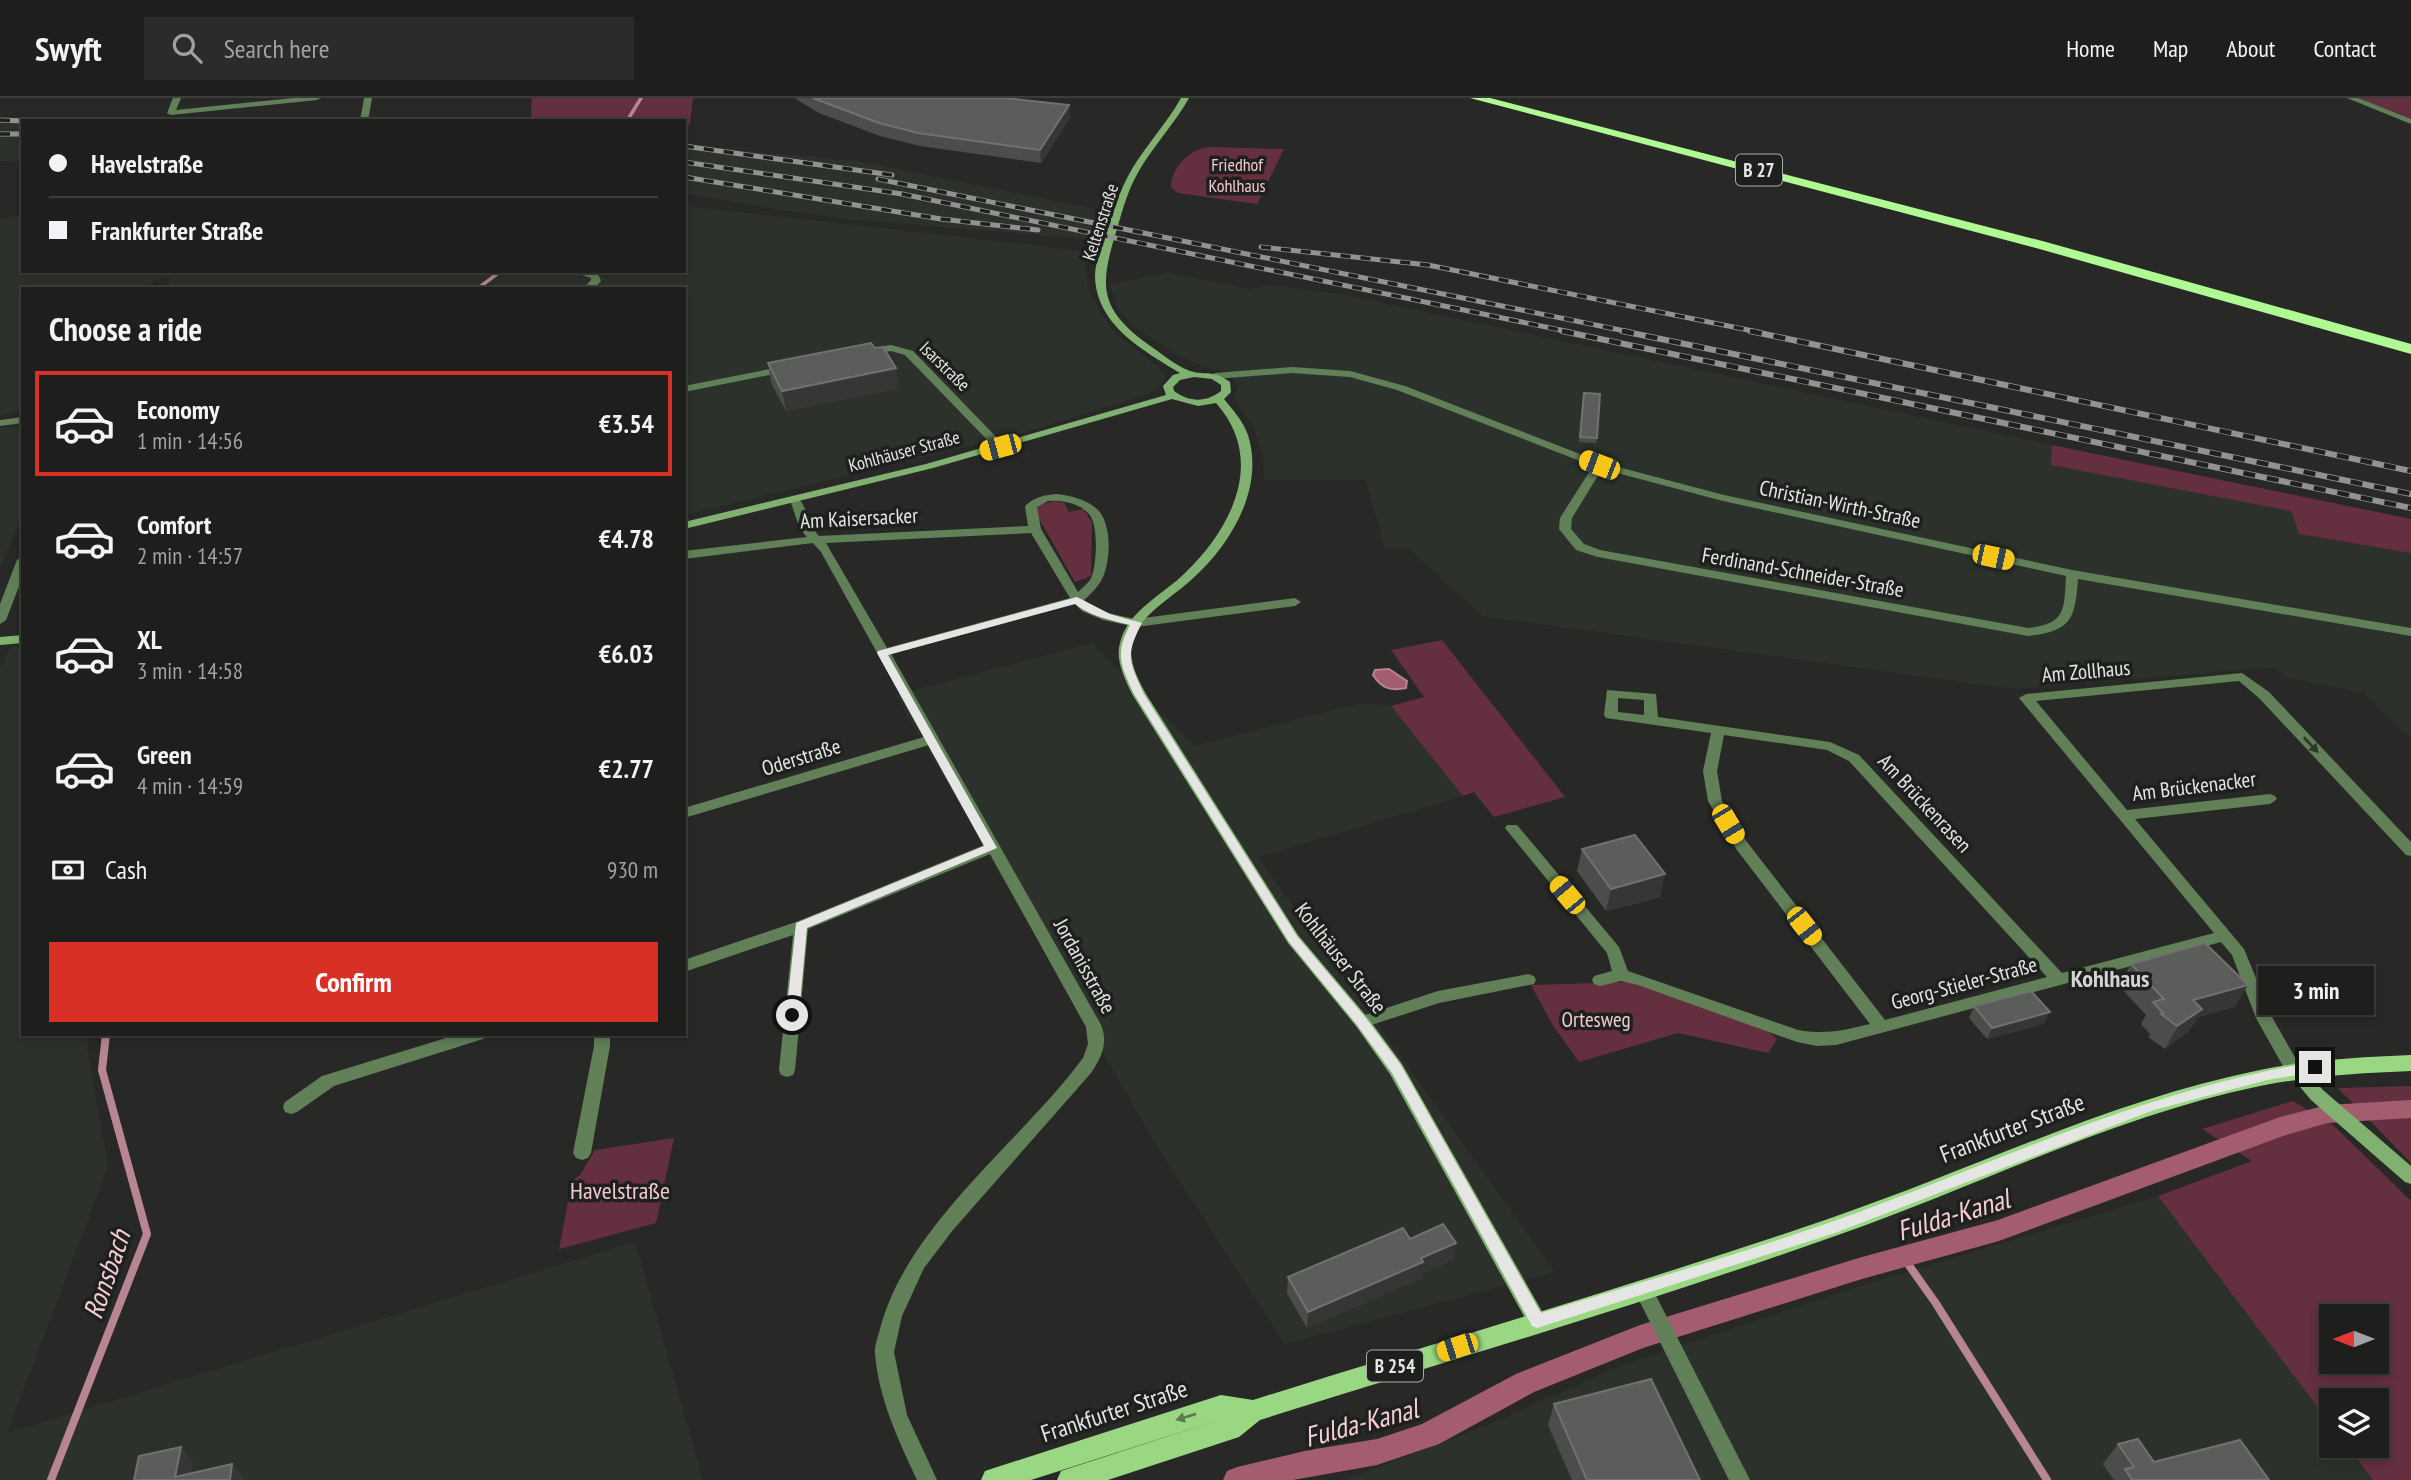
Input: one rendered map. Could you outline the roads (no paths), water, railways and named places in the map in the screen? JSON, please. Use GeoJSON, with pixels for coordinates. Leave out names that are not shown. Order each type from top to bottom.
{"type":"FeatureCollection","features":[{"type":"Feature","properties":{"kind":"highway","name":"B 27"},"geometry":{"type":"LineString","coordinates":[[1476,98],[1909,210],[2411,349]]}},
{"type":"Feature","properties":{"kind":"highway","name":"B 27"},"geometry":{"type":"LineString","coordinates":[[2314,321],[2411,357]]}},
{"type":"Feature","properties":{"kind":"main road","name":"Keltenstraße"},"geometry":{"type":"LineString","coordinates":[[1185,98],[1131,178],[1100,274],[1105,301],[1118,323],[1128,333],[1188,374]]}},
{"type":"Feature","properties":{"kind":"main road"},"geometry":{"type":"LineString","coordinates":[[1188,374],[1215,376],[1226,384],[1226,392],[1218,398],[1197,403],[1182,401],[1172,396],[1168,389],[1170,383],[1188,374]]}},
{"type":"Feature","properties":{"kind":"main road","name":"Kohlhäuser Straße"},"geometry":{"type":"LineString","coordinates":[[686,526],[1000,447],[1172,396]]}},
{"type":"Feature","properties":{"kind":"main road","name":"Kohlhäuser Straße"},"geometry":{"type":"LineString","coordinates":[[1218,398],[1238,424],[1246,450],[1246,476],[1233,516],[1222,539],[1205,560],[1136,623],[1126,644],[1128,671],[1139,694],[1293,939],[1362,1022],[1414,1097],[1537,1321]]}},
{"type":"Feature","properties":{"kind":"main road"},"geometry":{"type":"LineString","coordinates":[[0,641],[21,639]]}},
{"type":"Feature","properties":{"kind":"main road","name":"Frankfurter Straße"},"geometry":{"type":"LineString","coordinates":[[1070,1480],[1230,1429],[1253,1411],[1835,1226],[2152,1105],[2294,1070],[2337,1065],[2411,1063]]}},
{"type":"Feature","properties":{"kind":"main road"},"geometry":{"type":"LineString","coordinates":[[2294,1070],[2317,1096],[2411,1177]]}},
{"type":"Feature","properties":{"kind":"main road","name":"Frankfurter Straße"},"geometry":{"type":"LineString","coordinates":[[994,1480],[1221,1406],[1253,1411]]}},
{"type":"Feature","properties":{"kind":"street"},"geometry":{"type":"LineString","coordinates":[[177,98],[171,113],[317,98]]}},
{"type":"Feature","properties":{"kind":"street"},"geometry":{"type":"LineString","coordinates":[[364,119],[368,98]]}},
{"type":"Feature","properties":{"kind":"street"},"geometry":{"type":"LineString","coordinates":[[2351,98],[2411,122]]}},
{"type":"Feature","properties":{"kind":"street"},"geometry":{"type":"LineString","coordinates":[[583,273],[595,276],[596,281],[590,287]]}},
{"type":"Feature","properties":{"kind":"street","name":"Isarstraße"},"geometry":{"type":"LineString","coordinates":[[858,354],[884,348],[909,353],[1000,447]]}},
{"type":"Feature","properties":{"kind":"street"},"geometry":{"type":"LineString","coordinates":[[686,389],[792,367]]}},
{"type":"Feature","properties":{"kind":"street","name":"Christian-Wirth-Straße"},"geometry":{"type":"LineString","coordinates":[[1226,384],[1273,371]]}},
{"type":"Feature","properties":{"kind":"street","name":"Christian-Wirth-Straße"},"geometry":{"type":"LineString","coordinates":[[1215,376],[1273,371],[1330,371],[1382,382],[1599,465],[1723,498],[2072,573],[2411,632]]}},
{"type":"Feature","properties":{"kind":"street"},"geometry":{"type":"LineString","coordinates":[[0,423],[21,420]]}},
{"type":"Feature","properties":{"kind":"street","name":"Ferdinand-Schneider-Straße"},"geometry":{"type":"LineString","coordinates":[[1599,465],[1566,518],[1565,529],[1580,547],[1598,553],[2028,632],[2051,629],[2065,621],[2070,610],[2072,573]]}},
{"type":"Feature","properties":{"kind":"street"},"geometry":{"type":"LineString","coordinates":[[882,653],[1077,600],[1096,581],[1100,573],[1099,520],[1091,509],[1078,503],[1060,498],[1045,499],[1031,506],[1031,519],[1035,529],[1077,600],[1086,608],[1107,617],[1136,623],[1295,602]]}},
{"type":"Feature","properties":{"kind":"street","name":"Jordanisstraße"},"geometry":{"type":"LineString","coordinates":[[796,500],[806,529],[826,550],[930,740],[1094,1027],[1097,1038],[1095,1055],[1085,1068],[917,1262],[892,1316],[884,1352],[897,1416],[927,1480]]}},
{"type":"Feature","properties":{"kind":"street","name":"Am Kaisersacker"},"geometry":{"type":"LineString","coordinates":[[686,555],[790,541],[1035,529]]}},
{"type":"Feature","properties":{"kind":"street"},"geometry":{"type":"LineString","coordinates":[[0,620],[21,565]]}},
{"type":"Feature","properties":{"kind":"street","name":"Am Zollhaus"},"geometry":{"type":"LineString","coordinates":[[2294,1070],[2264,1018],[2239,953],[2026,698],[2242,677],[2264,695],[2411,851]]}},
{"type":"Feature","properties":{"kind":"street","name":"Am Brückenrasen"},"geometry":{"type":"LineString","coordinates":[[1651,721],[1830,746],[1854,758],[2059,980]]}},
{"type":"Feature","properties":{"kind":"street"},"geometry":{"type":"LineString","coordinates":[[1718,732],[1710,771],[1715,801],[1742,846],[1882,1027]]}},
{"type":"Feature","properties":{"kind":"street","name":"Oderstraße"},"geometry":{"type":"LineString","coordinates":[[686,812],[930,740]]}},
{"type":"Feature","properties":{"kind":"street","name":"Am Brückenacker"},"geometry":{"type":"LineString","coordinates":[[2124,816],[2270,799]]}},
{"type":"Feature","properties":{"kind":"street"},"geometry":{"type":"LineString","coordinates":[[1512,828],[1614,951],[1621,975],[1600,980]]}},
{"type":"Feature","properties":{"kind":"street"},"geometry":{"type":"LineString","coordinates":[[686,965],[801,926],[991,848]]}},
{"type":"Feature","properties":{"kind":"street"},"geometry":{"type":"LineString","coordinates":[[787,1070],[801,926]]}},
{"type":"Feature","properties":{"kind":"street","name":"Georg-Stieler-Straße"},"geometry":{"type":"LineString","coordinates":[[1621,975],[1661,986],[1797,1036],[1836,1040],[2224,936]]}},
{"type":"Feature","properties":{"kind":"street"},"geometry":{"type":"LineString","coordinates":[[1362,1022],[1437,997],[1528,980]]}},
{"type":"Feature","properties":{"kind":"street"},"geometry":{"type":"LineString","coordinates":[[291,1107],[328,1081],[474,1036]]}},
{"type":"Feature","properties":{"kind":"street"},"geometry":{"type":"LineString","coordinates":[[582,1153],[602,1046],[601,1036]]}},
{"type":"Feature","properties":{"kind":"street"},"geometry":{"type":"LineString","coordinates":[[1642,1288],[1740,1480]]}},
{"type":"Feature","properties":{"kind":"waterway","name":"Ronsbach"},"geometry":{"type":"LineString","coordinates":[[628,119],[641,98]]}},
{"type":"Feature","properties":{"kind":"waterway","name":"Ronsbach"},"geometry":{"type":"LineString","coordinates":[[480,287],[498,273]]}},
{"type":"Feature","properties":{"kind":"waterway","name":"Ronsbach"},"geometry":{"type":"LineString","coordinates":[[51,1480],[147,1234],[102,1070],[106,1036]]}},
{"type":"Feature","properties":{"kind":"waterway","name":"Fulda-Kanal"},"geometry":{"type":"LineString","coordinates":[[1237,1480],[1309,1463],[1377,1452],[1429,1435],[1525,1383],[1640,1337],[1862,1268],[1999,1230],[2280,1127],[2327,1114],[2411,1109]]}},
{"type":"Feature","properties":{"kind":"waterway"},"geometry":{"type":"LineString","coordinates":[[1903,1257],[1935,1302],[2047,1480]]}},
{"type":"Feature","properties":{"kind":"railway"},"geometry":{"type":"LineString","coordinates":[[0,120],[21,121]]}},
{"type":"Feature","properties":{"kind":"railway"},"geometry":{"type":"LineString","coordinates":[[0,134],[21,134]]}},
{"type":"Feature","properties":{"kind":"railway"},"geometry":{"type":"LineString","coordinates":[[686,146],[892,175]]}},
{"type":"Feature","properties":{"kind":"railway"},"geometry":{"type":"LineString","coordinates":[[686,162],[902,194],[1570,332]]}},
{"type":"Feature","properties":{"kind":"railway"},"geometry":{"type":"LineString","coordinates":[[686,177],[941,219],[1038,230]]}},
{"type":"Feature","properties":{"kind":"railway"},"geometry":{"type":"LineString","coordinates":[[878,179],[1630,332]]}},
{"type":"Feature","properties":{"kind":"railway"},"geometry":{"type":"LineString","coordinates":[[1261,247],[1428,265],[1758,332]]}},
{"type":"Feature","properties":{"kind":"railway"},"geometry":{"type":"LineString","coordinates":[[1562,331],[2411,508]]}},
{"type":"Feature","properties":{"kind":"railway"},"geometry":{"type":"LineString","coordinates":[[1622,331],[2411,494]]}},
{"type":"Feature","properties":{"kind":"railway"},"geometry":{"type":"LineString","coordinates":[[1750,331],[2411,471]]}},
{"type":"Feature","properties":{"kind":"district","name":"Kohlhaus"},"geometry":{"type":"Point","coordinates":[2110,978]}},
{"type":"Feature","properties":{"kind":"park label","name":"Friedhof Kohlhaus"},"geometry":{"type":"Point","coordinates":[1237,174]}},
{"type":"Feature","properties":{"kind":"park label","name":"Ortesweg"},"geometry":{"type":"Point","coordinates":[1596,1019]}},
{"type":"Feature","properties":{"kind":"park label","name":"Havelstraße"},"geometry":{"type":"Point","coordinates":[620,1190]}}]}
